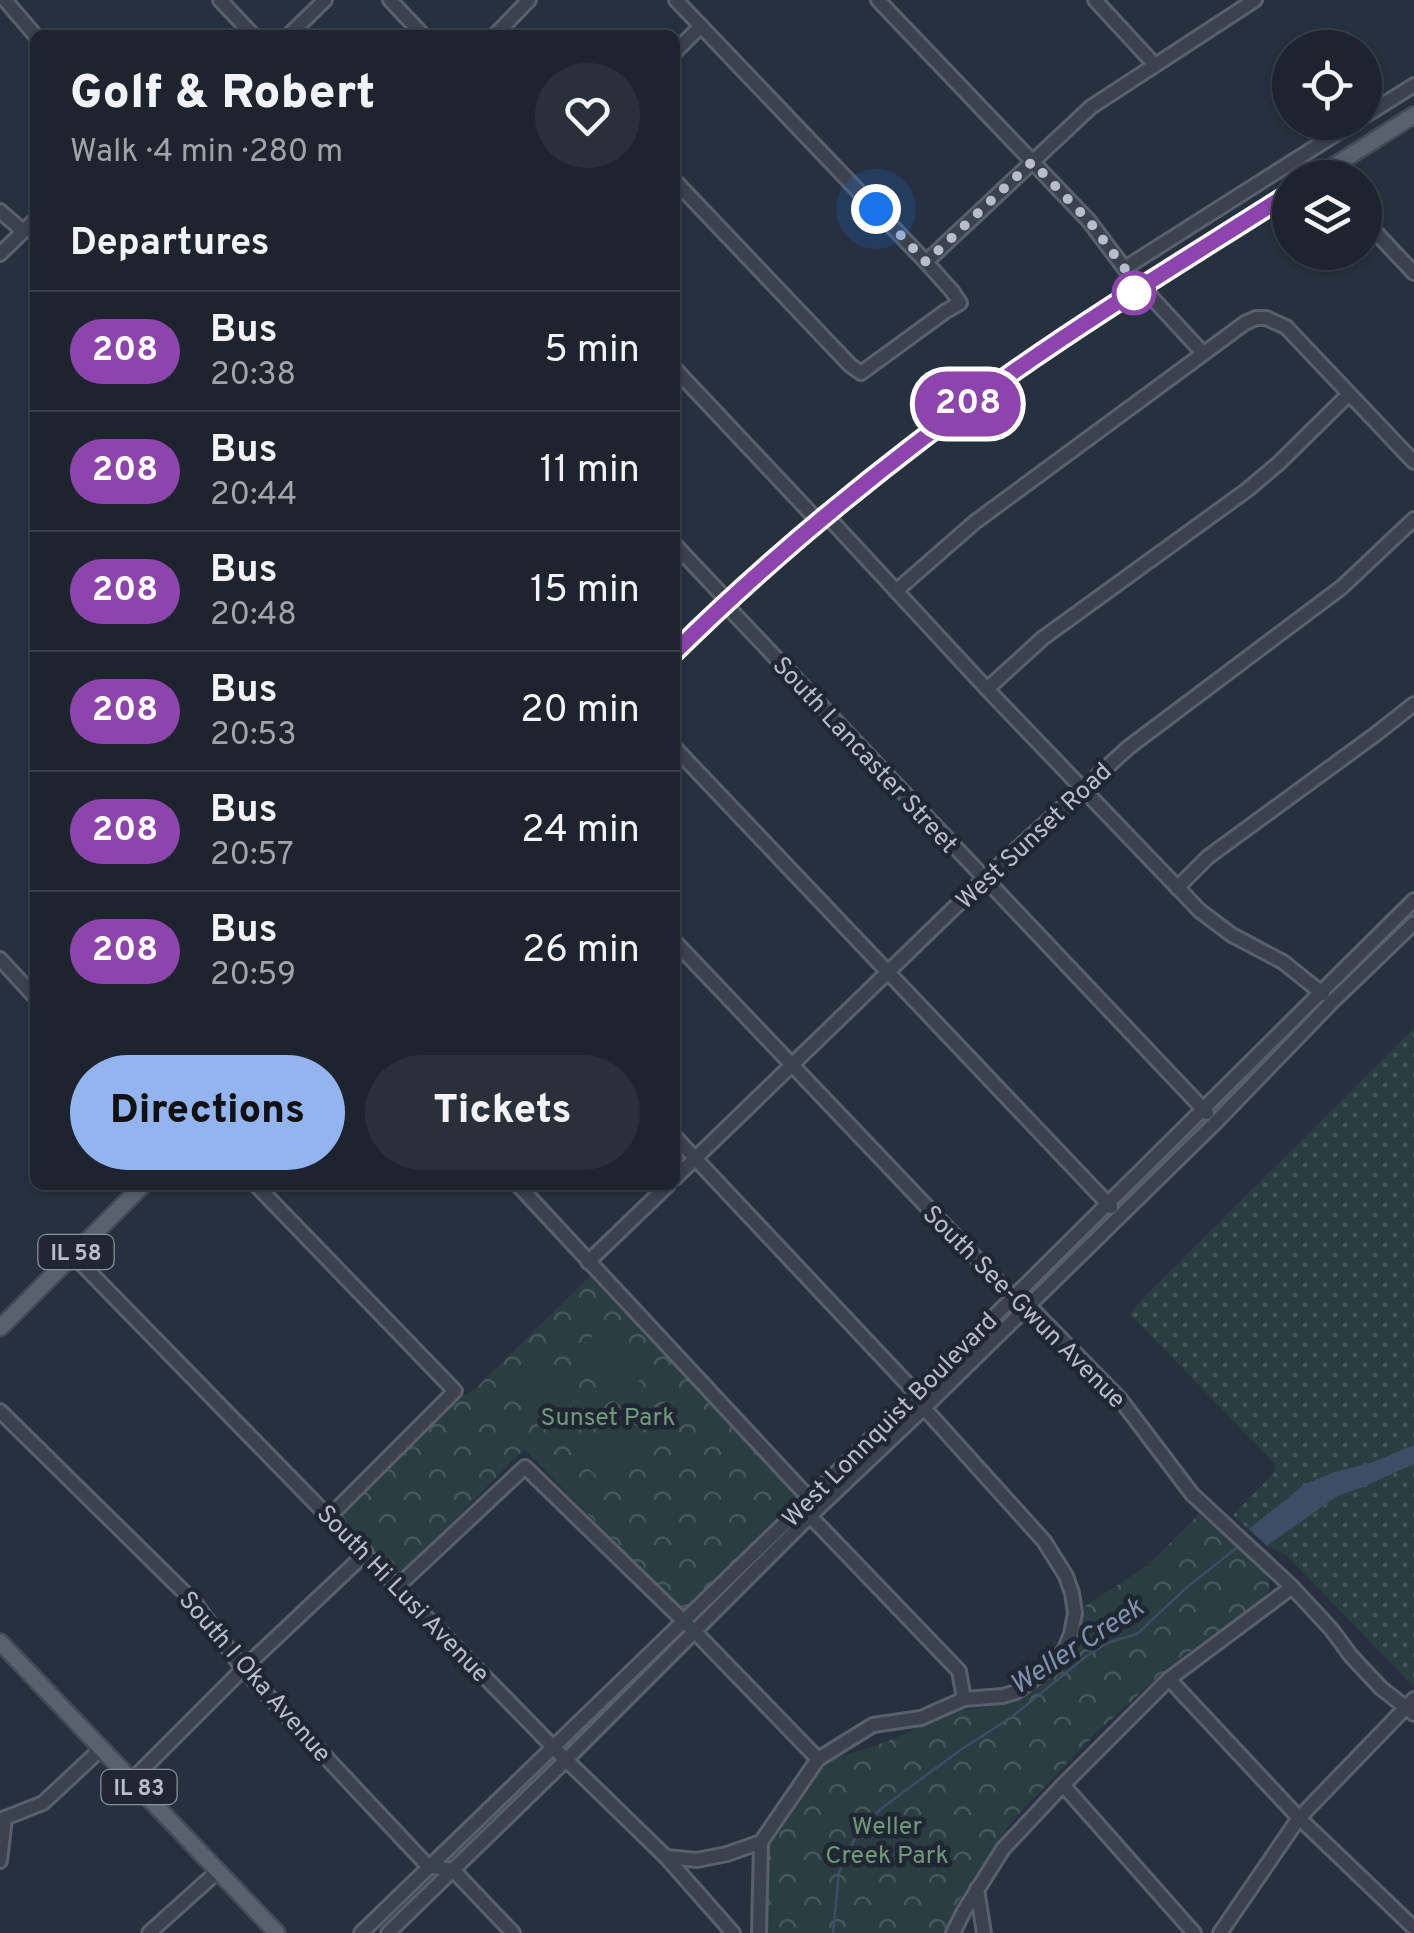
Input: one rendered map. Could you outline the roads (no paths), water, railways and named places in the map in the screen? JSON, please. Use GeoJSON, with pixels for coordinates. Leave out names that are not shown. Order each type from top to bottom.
{"type":"FeatureCollection","features":[{"type":"Feature","properties":{"kind":"main road"},"geometry":{"type":"LineString","coordinates":[[1346,160],[1414,115]]}},
{"type":"Feature","properties":{"kind":"main road"},"geometry":{"type":"LineString","coordinates":[[680,647],[822,518],[997,383],[1272,205]]}},
{"type":"Feature","properties":{"kind":"main road","name":"IL 58"},"geometry":{"type":"LineString","coordinates":[[0,1328],[137,1190]]}},
{"type":"Feature","properties":{"kind":"main road","name":"IL 83"},"geometry":{"type":"LineString","coordinates":[[0,1642],[277,1933]]}},
{"type":"Feature","properties":{"kind":"street"},"geometry":{"type":"LineString","coordinates":[[5,0],[32,30]]}},
{"type":"Feature","properties":{"kind":"street"},"geometry":{"type":"LineString","coordinates":[[220,0],[248,30]]}},
{"type":"Feature","properties":{"kind":"street"},"geometry":{"type":"LineString","coordinates":[[294,30],[325,0]]}},
{"type":"Feature","properties":{"kind":"street"},"geometry":{"type":"LineString","coordinates":[[390,0],[418,30]]}},
{"type":"Feature","properties":{"kind":"street"},"geometry":{"type":"LineString","coordinates":[[500,30],[530,0]]}},
{"type":"Feature","properties":{"kind":"street"},"geometry":{"type":"LineString","coordinates":[[676,0],[926,262],[960,303],[861,373],[680,186]]}},
{"type":"Feature","properties":{"kind":"street"},"geometry":{"type":"LineString","coordinates":[[878,0],[1089,221],[1141,288],[1203,352]]}},
{"type":"Feature","properties":{"kind":"street"},"geometry":{"type":"LineString","coordinates":[[1094,0],[1156,65]]}},
{"type":"Feature","properties":{"kind":"street"},"geometry":{"type":"LineString","coordinates":[[926,262],[1092,107],[1255,0]]}},
{"type":"Feature","properties":{"kind":"street"},"geometry":{"type":"LineString","coordinates":[[680,47],[701,26]]}},
{"type":"Feature","properties":{"kind":"street"},"geometry":{"type":"LineString","coordinates":[[1382,105],[1414,85]]}},
{"type":"Feature","properties":{"kind":"street"},"geometry":{"type":"LineString","coordinates":[[1125,268],[1327,140]]}},
{"type":"Feature","properties":{"kind":"street"},"geometry":{"type":"LineString","coordinates":[[0,211],[23,231]]}},
{"type":"Feature","properties":{"kind":"street"},"geometry":{"type":"LineString","coordinates":[[0,254],[30,225]]}},
{"type":"Feature","properties":{"kind":"street"},"geometry":{"type":"LineString","coordinates":[[1382,239],[1414,273]]}},
{"type":"Feature","properties":{"kind":"street"},"geometry":{"type":"LineString","coordinates":[[896,590],[975,522],[1203,352],[1256,318],[1266,318],[1286,328],[1414,462]]}},
{"type":"Feature","properties":{"kind":"street"},"geometry":{"type":"LineString","coordinates":[[680,373],[896,590],[1177,888],[1217,926],[1283,962],[1332,1002]]}},
{"type":"Feature","properties":{"kind":"street"},"geometry":{"type":"LineString","coordinates":[[987,688],[1043,638],[1246,490],[1348,394]]}},
{"type":"Feature","properties":{"kind":"street","name":"West Sunset Road"},"geometry":{"type":"LineString","coordinates":[[680,1173],[886,972],[1083,788],[1155,726],[1342,587],[1414,519]]}},
{"type":"Feature","properties":{"kind":"street","name":"South Lancaster Street"},"geometry":{"type":"LineString","coordinates":[[680,551],[1216,1122]]}},
{"type":"Feature","properties":{"kind":"street"},"geometry":{"type":"LineString","coordinates":[[1177,888],[1208,857],[1414,704]]}},
{"type":"Feature","properties":{"kind":"street"},"geometry":{"type":"LineString","coordinates":[[680,753],[1120,1216]]}},
{"type":"Feature","properties":{"kind":"street","name":"West Lonnquist Boulevard"},"geometry":{"type":"LineString","coordinates":[[361,1933],[810,1499],[1414,900]]}},
{"type":"Feature","properties":{"kind":"street","name":"West Lonnquist Boulevard"},"geometry":{"type":"LineString","coordinates":[[388,1933],[1414,923]]}},
{"type":"Feature","properties":{"kind":"street","name":"South See-Gwun Avenue"},"geometry":{"type":"LineString","coordinates":[[680,947],[1012,1297],[1028,1305],[1120,1399],[1192,1494],[1292,1586],[1381,1688],[1411,1706]]}},
{"type":"Feature","properties":{"kind":"street"},"geometry":{"type":"LineString","coordinates":[[0,959],[30,991]]}},
{"type":"Feature","properties":{"kind":"street"},"geometry":{"type":"LineString","coordinates":[[680,1142],[915,1392],[924,1408],[1044,1541],[1066,1576],[1075,1612],[1065,1649],[1051,1668],[1024,1688],[1003,1696],[964,1699],[921,1718],[873,1725],[818,1759],[761,1842],[758,1933]]}},
{"type":"Feature","properties":{"kind":"street"},"geometry":{"type":"LineString","coordinates":[[261,1190],[455,1391],[330,1516]]}},
{"type":"Feature","properties":{"kind":"street"},"geometry":{"type":"LineString","coordinates":[[523,1190],[810,1499],[810,1516],[960,1671],[964,1699]]}},
{"type":"Feature","properties":{"kind":"street"},"geometry":{"type":"LineString","coordinates":[[588,1262],[663,1190]]}},
{"type":"Feature","properties":{"kind":"street","name":"South Hi Lusi Avenue"},"geometry":{"type":"LineString","coordinates":[[73,1255],[552,1746],[666,1857],[733,1933]]}},
{"type":"Feature","properties":{"kind":"street","name":"South I Oka Avenue"},"geometry":{"type":"LineString","coordinates":[[0,1411],[195,1603],[243,1668],[428,1866]]}},
{"type":"Feature","properties":{"kind":"street"},"geometry":{"type":"LineString","coordinates":[[398,1586],[525,1466],[818,1759]]}},
{"type":"Feature","properties":{"kind":"street"},"geometry":{"type":"LineString","coordinates":[[132,1780],[243,1668],[366,1553]]}},
{"type":"Feature","properties":{"kind":"street"},"geometry":{"type":"LineString","coordinates":[[953,1933],[1003,1849],[1062,1785],[1169,1679],[1292,1586]]}},
{"type":"Feature","properties":{"kind":"street"},"geometry":{"type":"LineString","coordinates":[[1169,1679],[1299,1818],[1414,1928]]}},
{"type":"Feature","properties":{"kind":"street"},"geometry":{"type":"LineString","coordinates":[[1220,1933],[1299,1818],[1411,1706]]}},
{"type":"Feature","properties":{"kind":"street"},"geometry":{"type":"LineString","coordinates":[[0,1861],[2,1817],[43,1803],[102,1748]]}},
{"type":"Feature","properties":{"kind":"street"},"geometry":{"type":"LineString","coordinates":[[1062,1785],[1194,1933]]}},
{"type":"Feature","properties":{"kind":"street"},"geometry":{"type":"LineString","coordinates":[[666,1857],[697,1860],[761,1842]]}},
{"type":"Feature","properties":{"kind":"street"},"geometry":{"type":"LineString","coordinates":[[428,1866],[452,1870],[512,1933]]}},
{"type":"Feature","properties":{"kind":"street"},"geometry":{"type":"LineString","coordinates":[[149,1933],[218,1871]]}},
{"type":"Feature","properties":{"kind":"street"},"geometry":{"type":"LineString","coordinates":[[977,1890],[984,1933]]}},
{"type":"Feature","properties":{"kind":"water"},"geometry":{"type":"Polygon","coordinates":[[[1414,1445],[1414,1464],[1337,1496],[1267,1546],[1249,1529],[1305,1484],[1414,1445]]]}},
{"type":"Feature","properties":{"kind":"waterway","name":"Weller Creek"},"geometry":{"type":"LineString","coordinates":[[833,1933],[839,1872],[860,1828],[959,1751],[1013,1716],[1084,1658],[1107,1643],[1137,1634],[1239,1546]]}},
{"type":"Feature","properties":{"kind":"park label","name":"Sunset Park"},"geometry":{"type":"Point","coordinates":[608,1416]}},
{"type":"Feature","properties":{"kind":"park label","name":"Weller Creek Park"},"geometry":{"type":"Point","coordinates":[887,1840]}}]}
